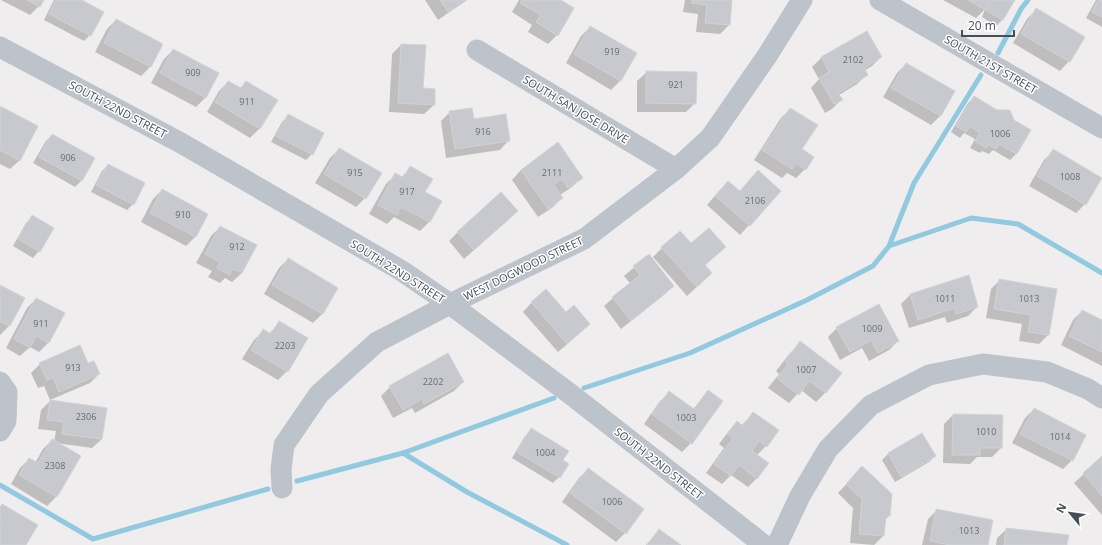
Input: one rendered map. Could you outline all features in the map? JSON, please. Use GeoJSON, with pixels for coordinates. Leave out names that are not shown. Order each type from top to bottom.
{"type":"FeatureCollection","features":[{"type":"Feature","properties":{"kind":"street","name":"WEST DOGWOOD STREET"},"geometry":{"type":"LineString","coordinates":[[282,488],[281,468],[284,445],[319,394],[377,342],[450,304],[584,240],[676,169],[710,138],[767,56],[802,0]]}},
{"type":"Feature","properties":{"kind":"street","name":"SOUTH 21ST STREET"},"geometry":{"type":"LineString","coordinates":[[880,0],[1102,128]]}},
{"type":"Feature","properties":{"kind":"street","name":"SOUTH 22ND STREET"},"geometry":{"type":"LineString","coordinates":[[0,47],[182,143],[402,271],[450,304],[569,393],[764,545]]}},
{"type":"Feature","properties":{"kind":"street","name":"SOUTH SAN JOSE DRIVE"},"geometry":{"type":"LineString","coordinates":[[477,50],[676,169]]}},
{"type":"Feature","properties":{"kind":"street"},"geometry":{"type":"LineString","coordinates":[[778,545],[800,496],[828,449],[871,405],[929,375],[983,364],[1047,372],[1088,389],[1102,398]]}},
{"type":"Feature","properties":{"kind":"street"},"geometry":{"type":"LineString","coordinates":[[0,382],[7,392],[3,426]]}},
{"type":"Feature","properties":{"kind":"building"},"geometry":{"type":"Polygon","coordinates":[[[27,0],[44,0],[40,7],[27,0]]]}},
{"type":"Feature","properties":{"kind":"building"},"geometry":{"type":"Polygon","coordinates":[[[56,0],[82,0],[104,12],[91,36],[49,14],[56,0]]]}},
{"type":"Feature","properties":{"kind":"building"},"geometry":{"type":"Polygon","coordinates":[[[440,0],[465,0],[448,12],[440,0]]]}},
{"type":"Feature","properties":{"kind":"building"},"geometry":{"type":"Polygon","coordinates":[[[522,0],[561,0],[574,8],[558,36],[536,22],[541,15],[520,3],[522,0]]]}},
{"type":"Feature","properties":{"kind":"building"},"geometry":{"type":"Polygon","coordinates":[[[692,0],[732,0],[730,25],[705,23],[707,5],[692,3],[692,0]]]}},
{"type":"Feature","properties":{"kind":"building"},"geometry":{"type":"Polygon","coordinates":[[[968,0],[991,0],[986,10],[968,0]]]}},
{"type":"Feature","properties":{"kind":"building"},"geometry":{"type":"Polygon","coordinates":[[[993,0],[1015,0],[1003,20],[987,11],[993,0]]]}},
{"type":"Feature","properties":{"kind":"building"},"geometry":{"type":"Polygon","coordinates":[[[1098,0],[1102,0],[1102,17],[1092,12],[1098,0]]]}},
{"type":"Feature","properties":{"kind":"building"},"geometry":{"type":"Polygon","coordinates":[[[1036,8],[1085,37],[1070,62],[1021,34],[1036,8]]]}},
{"type":"Feature","properties":{"kind":"building"},"geometry":{"type":"Polygon","coordinates":[[[116,19],[163,44],[151,67],[104,43],[116,19]]]}},
{"type":"Feature","properties":{"kind":"building"},"geometry":{"type":"Polygon","coordinates":[[[590,26],[637,53],[621,81],[574,54],[590,26]]]}},
{"type":"Feature","properties":{"kind":"building"},"geometry":{"type":"Polygon","coordinates":[[[867,31],[882,57],[864,68],[868,75],[838,93],[843,100],[834,104],[819,78],[829,72],[821,57],[867,31]]]}},
{"type":"Feature","properties":{"kind":"building"},"geometry":{"type":"Polygon","coordinates":[[[401,44],[426,45],[423,88],[435,89],[435,105],[398,103],[401,44]]]}},
{"type":"Feature","properties":{"kind":"building"},"geometry":{"type":"Polygon","coordinates":[[[173,49],[219,73],[206,98],[160,73],[173,49]]]}},
{"type":"Feature","properties":{"kind":"building"},"geometry":{"type":"Polygon","coordinates":[[[906,63],[955,91],[941,116],[891,88],[906,63]]]}},
{"type":"Feature","properties":{"kind":"building"},"geometry":{"type":"Polygon","coordinates":[[[646,71],[697,72],[696,104],[646,103],[646,71]]]}},
{"type":"Feature","properties":{"kind":"building"},"geometry":{"type":"Polygon","coordinates":[[[228,81],[241,88],[246,81],[278,100],[260,129],[215,102],[228,81]]]}},
{"type":"Feature","properties":{"kind":"building"},"geometry":{"type":"Polygon","coordinates":[[[974,96],[997,110],[1010,110],[1014,120],[1031,130],[1017,154],[999,144],[996,149],[989,145],[986,148],[975,141],[980,133],[970,126],[966,132],[956,126],[974,96]]]}},
{"type":"Feature","properties":{"kind":"building"},"geometry":{"type":"Polygon","coordinates":[[[0,106],[38,126],[20,161],[0,150],[0,106]]]}},
{"type":"Feature","properties":{"kind":"building"},"geometry":{"type":"Polygon","coordinates":[[[472,108],[474,119],[506,114],[510,141],[455,149],[449,111],[472,108]]]}},
{"type":"Feature","properties":{"kind":"building"},"geometry":{"type":"Polygon","coordinates":[[[790,108],[818,125],[802,149],[814,157],[806,170],[796,163],[792,169],[762,150],[790,108]]]}},
{"type":"Feature","properties":{"kind":"building"},"geometry":{"type":"Polygon","coordinates":[[[288,114],[324,133],[313,155],[276,136],[288,114]]]}},
{"type":"Feature","properties":{"kind":"building"},"geometry":{"type":"Polygon","coordinates":[[[52,134],[95,158],[82,181],[39,157],[52,134]]]}},
{"type":"Feature","properties":{"kind":"building"},"geometry":{"type":"Polygon","coordinates":[[[558,142],[583,178],[568,188],[562,179],[554,185],[563,198],[548,209],[521,170],[558,142]]]}},
{"type":"Feature","properties":{"kind":"building"},"geometry":{"type":"Polygon","coordinates":[[[339,148],[382,173],[366,199],[324,174],[339,148]]]}},
{"type":"Feature","properties":{"kind":"building"},"geometry":{"type":"Polygon","coordinates":[[[1053,149],[1102,178],[1086,205],[1037,176],[1053,149]]]}},
{"type":"Feature","properties":{"kind":"building"},"geometry":{"type":"Polygon","coordinates":[[[108,164],[145,183],[134,205],[96,185],[108,164]]]}},
{"type":"Feature","properties":{"kind":"building"},"geometry":{"type":"Polygon","coordinates":[[[410,166],[433,179],[425,192],[442,201],[430,222],[401,207],[397,215],[378,205],[395,173],[404,178],[410,166]]]}},
{"type":"Feature","properties":{"kind":"building"},"geometry":{"type":"Polygon","coordinates":[[[758,170],[781,191],[750,226],[715,196],[728,181],[740,191],[758,170]]]}},
{"type":"Feature","properties":{"kind":"building"},"geometry":{"type":"Polygon","coordinates":[[[162,189],[208,214],[196,237],[150,213],[162,189]]]}},
{"type":"Feature","properties":{"kind":"building"},"geometry":{"type":"Polygon","coordinates":[[[501,192],[518,211],[474,250],[457,232],[501,192]]]}},
{"type":"Feature","properties":{"kind":"building"},"geometry":{"type":"Polygon","coordinates":[[[32,215],[54,228],[40,252],[18,239],[32,215]]]}},
{"type":"Feature","properties":{"kind":"building"},"geometry":{"type":"Polygon","coordinates":[[[220,226],[257,245],[242,273],[233,269],[230,275],[217,268],[220,262],[205,254],[220,226]]]}},
{"type":"Feature","properties":{"kind":"building"},"geometry":{"type":"Polygon","coordinates":[[[709,228],[726,247],[705,265],[712,273],[697,287],[661,247],[680,231],[691,243],[709,228]]]}},
{"type":"Feature","properties":{"kind":"building"},"geometry":{"type":"Polygon","coordinates":[[[649,254],[674,286],[631,321],[612,297],[640,275],[633,266],[649,254]]]}},
{"type":"Feature","properties":{"kind":"building"},"geometry":{"type":"Polygon","coordinates":[[[288,258],[338,288],[323,314],[272,285],[288,258]]]}},
{"type":"Feature","properties":{"kind":"building"},"geometry":{"type":"Polygon","coordinates":[[[969,275],[978,307],[956,314],[954,308],[918,320],[910,294],[969,275]]]}},
{"type":"Feature","properties":{"kind":"building"},"geometry":{"type":"Polygon","coordinates":[[[999,279],[1057,289],[1049,335],[1028,332],[1031,315],[994,309],[999,279]]]}},
{"type":"Feature","properties":{"kind":"building"},"geometry":{"type":"Polygon","coordinates":[[[0,285],[25,298],[10,326],[0,321],[0,285]]]}},
{"type":"Feature","properties":{"kind":"building"},"geometry":{"type":"Polygon","coordinates":[[[546,289],[566,312],[574,305],[590,324],[567,344],[531,302],[546,289]]]}},
{"type":"Feature","properties":{"kind":"building"},"geometry":{"type":"Polygon","coordinates":[[[36,298],[65,313],[49,343],[36,336],[30,348],[14,339],[36,298]]]}},
{"type":"Feature","properties":{"kind":"building"},"geometry":{"type":"Polygon","coordinates":[[[879,304],[899,341],[878,353],[871,340],[850,352],[836,327],[879,304]]]}},
{"type":"Feature","properties":{"kind":"building"},"geometry":{"type":"Polygon","coordinates":[[[1082,310],[1102,320],[1102,352],[1069,336],[1082,310]]]}},
{"type":"Feature","properties":{"kind":"building"},"geometry":{"type":"Polygon","coordinates":[[[279,321],[308,338],[288,372],[251,350],[263,329],[271,334],[279,321]]]}},
{"type":"Feature","properties":{"kind":"building"},"geometry":{"type":"Polygon","coordinates":[[[800,341],[842,373],[826,393],[809,381],[799,395],[777,378],[788,364],[785,362],[800,341]]]}},
{"type":"Feature","properties":{"kind":"building"},"geometry":{"type":"Polygon","coordinates":[[[80,345],[88,363],[94,361],[100,374],[59,392],[53,377],[47,380],[39,363],[80,345]]]}},
{"type":"Feature","properties":{"kind":"building"},"geometry":{"type":"Polygon","coordinates":[[[448,353],[464,382],[424,404],[422,399],[403,410],[389,386],[448,353]]]}},
{"type":"Feature","properties":{"kind":"building"},"geometry":{"type":"Polygon","coordinates":[[[708,390],[723,401],[692,444],[652,414],[669,391],[694,409],[708,390]]]}},
{"type":"Feature","properties":{"kind":"building"},"geometry":{"type":"Polygon","coordinates":[[[50,400],[107,408],[102,439],[62,434],[64,422],[47,420],[50,400]]]}},
{"type":"Feature","properties":{"kind":"building"},"geometry":{"type":"Polygon","coordinates":[[[1034,408],[1086,435],[1073,461],[1020,434],[1034,408]]]}},
{"type":"Feature","properties":{"kind":"building"},"geometry":{"type":"Polygon","coordinates":[[[753,412],[779,430],[767,447],[759,441],[752,451],[769,463],[757,479],[739,465],[731,476],[714,464],[733,438],[727,434],[737,421],[743,426],[753,412]]]}},
{"type":"Feature","properties":{"kind":"building"},"geometry":{"type":"Polygon","coordinates":[[[953,414],[1003,415],[1002,448],[980,448],[980,455],[952,455],[953,414]]]}},
{"type":"Feature","properties":{"kind":"building"},"geometry":{"type":"Polygon","coordinates":[[[531,428],[569,451],[563,460],[569,464],[560,478],[517,452],[531,428]]]}},
{"type":"Feature","properties":{"kind":"building"},"geometry":{"type":"Polygon","coordinates":[[[922,433],[936,456],[901,477],[888,453],[922,433]]]}},
{"type":"Feature","properties":{"kind":"building"},"geometry":{"type":"Polygon","coordinates":[[[52,439],[81,456],[57,497],[19,475],[29,458],[38,463],[52,439]]]}},
{"type":"Feature","properties":{"kind":"building"},"geometry":{"type":"Polygon","coordinates":[[[1102,456],[1102,496],[1083,473],[1102,456]]]}},
{"type":"Feature","properties":{"kind":"building"},"geometry":{"type":"Polygon","coordinates":[[[862,466],[892,494],[890,516],[886,516],[884,536],[859,534],[862,499],[846,484],[862,466]]]}},
{"type":"Feature","properties":{"kind":"building"},"geometry":{"type":"Polygon","coordinates":[[[588,468],[644,509],[626,534],[570,493],[588,468]]]}},
{"type":"Feature","properties":{"kind":"building"},"geometry":{"type":"Polygon","coordinates":[[[2,504],[38,525],[26,545],[0,545],[0,507],[2,504]]]}},
{"type":"Feature","properties":{"kind":"building"},"geometry":{"type":"Polygon","coordinates":[[[936,509],[993,520],[988,545],[950,545],[930,541],[936,509]]]}},
{"type":"Feature","properties":{"kind":"building"},"geometry":{"type":"Polygon","coordinates":[[[1006,528],[1069,535],[1067,545],[1004,545],[1006,528]]]}},
{"type":"Feature","properties":{"kind":"building"},"geometry":{"type":"Polygon","coordinates":[[[659,529],[681,545],[647,545],[659,529]]]}},
{"type":"Feature","properties":{"kind":"waterway"},"geometry":{"type":"LineString","coordinates":[[998,53],[1021,9],[1028,0]]}},
{"type":"Feature","properties":{"kind":"waterway"},"geometry":{"type":"LineString","coordinates":[[889,246],[914,183],[981,75]]}},
{"type":"Feature","properties":{"kind":"waterway"},"geometry":{"type":"LineString","coordinates":[[584,388],[690,353],[807,300],[873,266],[889,246],[971,218],[1018,224],[1102,273]]}},
{"type":"Feature","properties":{"kind":"waterway"},"geometry":{"type":"LineString","coordinates":[[297,481],[403,453],[554,398]]}},
{"type":"Feature","properties":{"kind":"waterway"},"geometry":{"type":"LineString","coordinates":[[403,453],[467,492],[567,545]]}},
{"type":"Feature","properties":{"kind":"waterway"},"geometry":{"type":"LineString","coordinates":[[0,485],[93,539],[268,489]]}}]}
